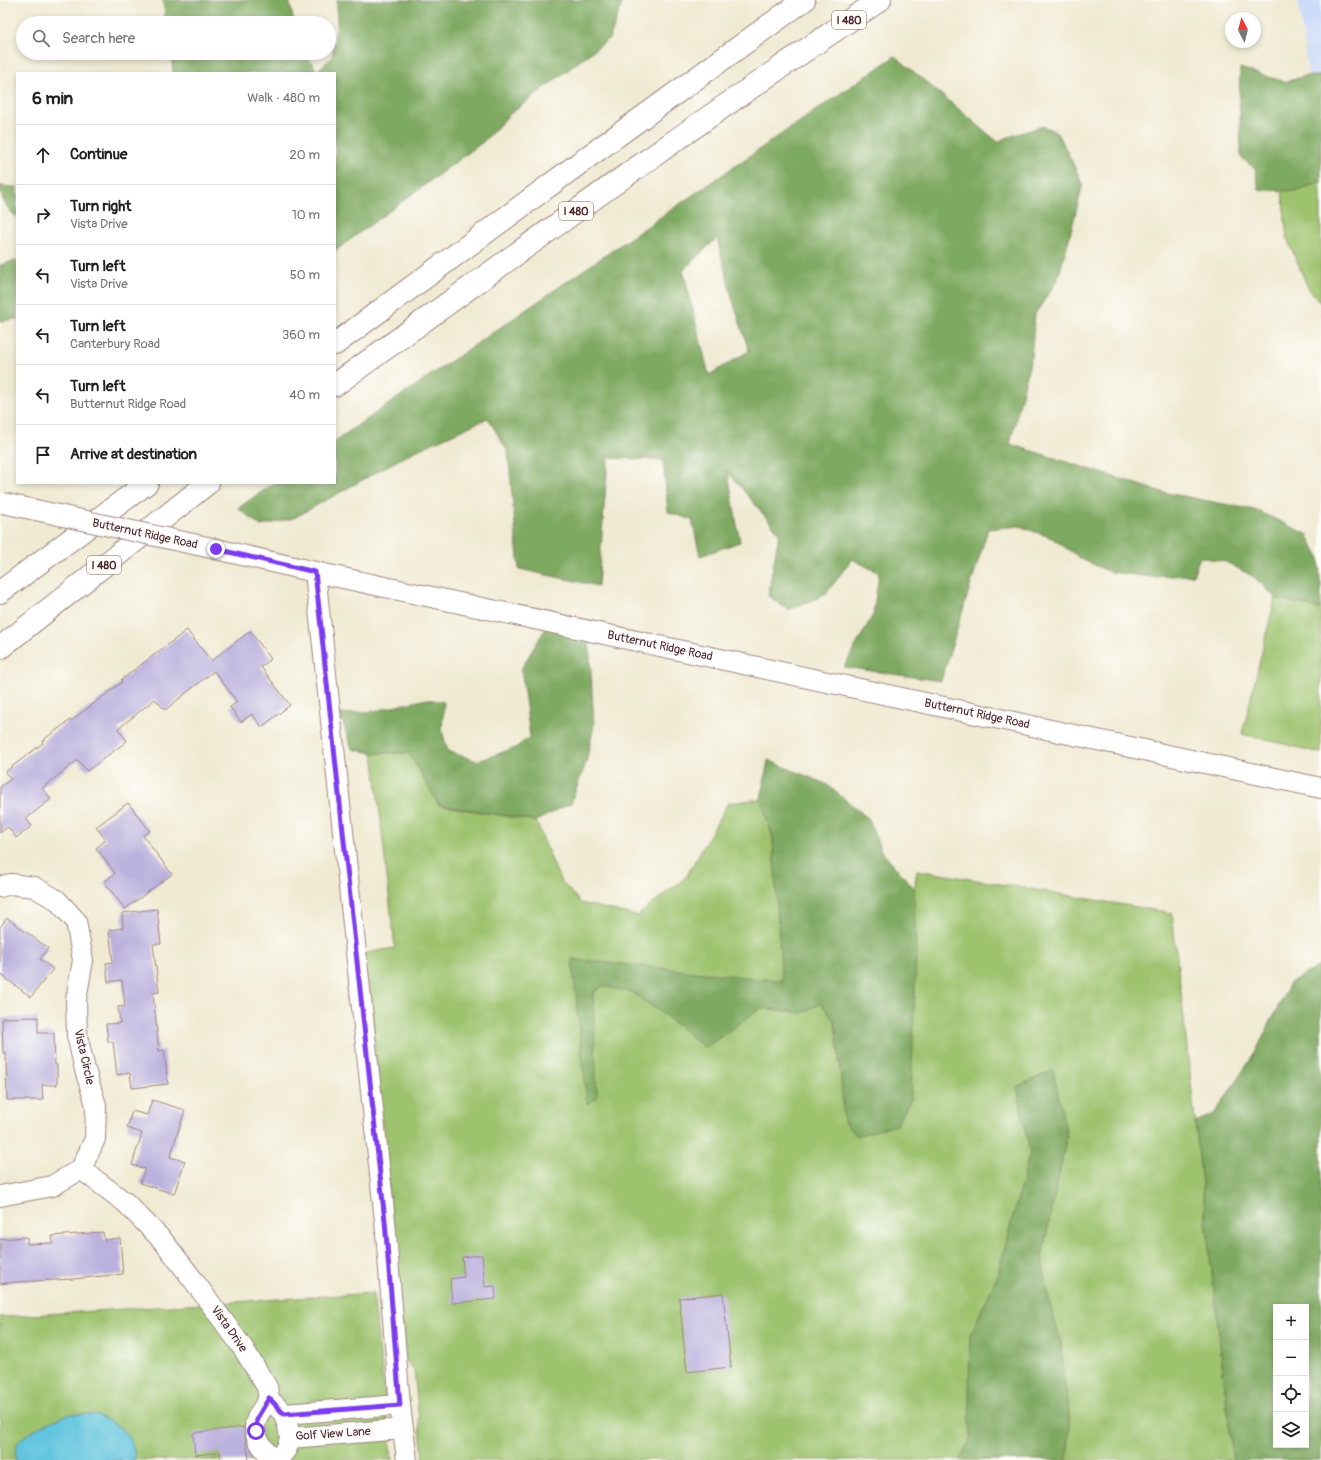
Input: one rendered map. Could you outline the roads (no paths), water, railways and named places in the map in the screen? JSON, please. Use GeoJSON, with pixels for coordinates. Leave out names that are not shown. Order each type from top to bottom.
{"type":"FeatureCollection","features":[{"type":"Feature","properties":{"kind":"highway"},"geometry":{"type":"LineString","coordinates":[[336,343],[587,157],[804,0]]}},
{"type":"Feature","properties":{"kind":"highway","name":"I 480"},"geometry":{"type":"LineString","coordinates":[[336,384],[600,193],[812,45],[880,0]]}},
{"type":"Feature","properties":{"kind":"highway"},"geometry":{"type":"LineString","coordinates":[[0,592],[146,484]]}},
{"type":"Feature","properties":{"kind":"highway","name":"I 480"},"geometry":{"type":"LineString","coordinates":[[0,648],[207,484]]}},
{"type":"Feature","properties":{"kind":"street","name":"Butternut Ridge Road"},"geometry":{"type":"LineString","coordinates":[[2,503],[315,572],[1321,788]]}},
{"type":"Feature","properties":{"kind":"street"},"geometry":{"type":"LineString","coordinates":[[315,572],[385,1221],[402,1429],[406,1460]]}},
{"type":"Feature","properties":{"kind":"street","name":"Vista Circle"},"geometry":{"type":"LineString","coordinates":[[0,887],[11,884],[34,887],[57,900],[76,921],[83,960],[76,1000],[77,1035],[85,1070],[96,1104],[95,1139],[81,1169]]}},
{"type":"Feature","properties":{"kind":"street"},"geometry":{"type":"LineString","coordinates":[[0,1196],[52,1186],[81,1169]]}},
{"type":"Feature","properties":{"kind":"street","name":"Vista Drive"},"geometry":{"type":"LineString","coordinates":[[81,1169],[126,1203],[164,1242],[243,1348],[267,1386],[269,1398],[284,1414]]}},
{"type":"Feature","properties":{"kind":"street"},"geometry":{"type":"LineString","coordinates":[[269,1398],[257,1418],[256,1431],[263,1450],[274,1460]]}},
{"type":"Feature","properties":{"kind":"street"},"geometry":{"type":"LineString","coordinates":[[290,1438],[284,1414],[400,1405]]}},
{"type":"Feature","properties":{"kind":"street","name":"Golf View Lane"},"geometry":{"type":"LineString","coordinates":[[278,1460],[287,1448],[290,1438],[402,1429]]}},
{"type":"Feature","properties":{"kind":"water"},"geometry":{"type":"Polygon","coordinates":[[[71,1414],[98,1415],[122,1429],[131,1440],[135,1455],[134,1460],[15,1460],[17,1445],[26,1435],[41,1426],[71,1414]]]}}]}
